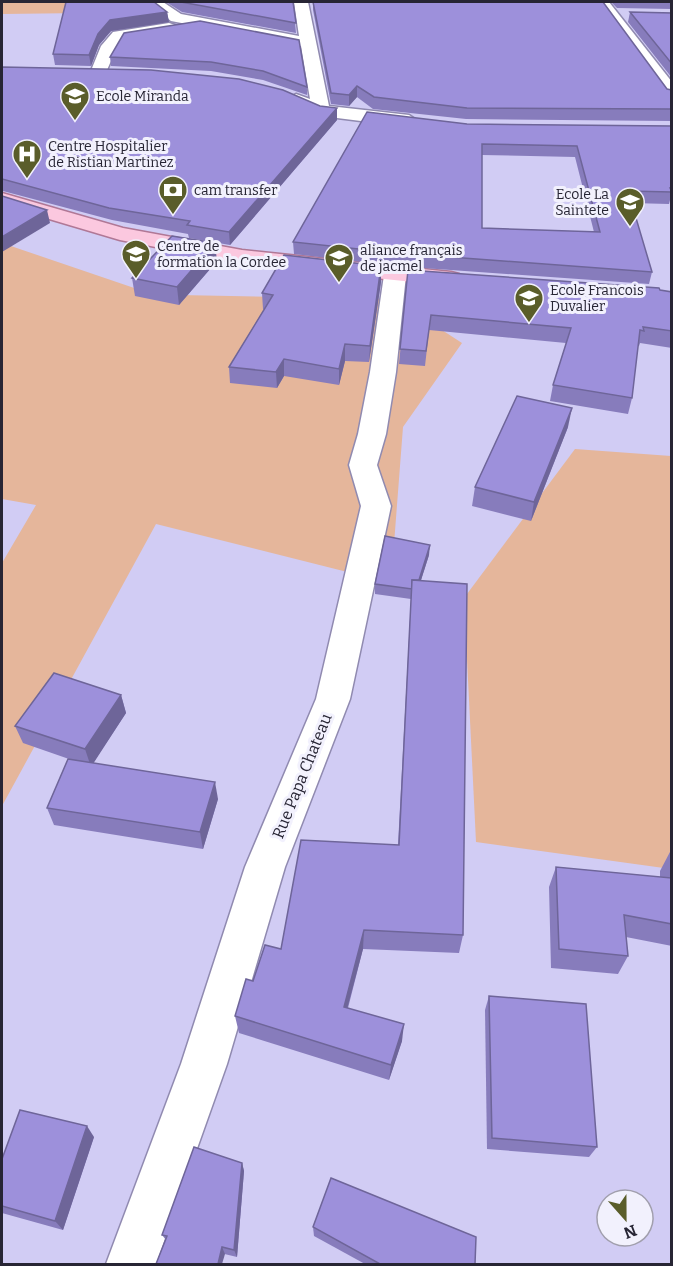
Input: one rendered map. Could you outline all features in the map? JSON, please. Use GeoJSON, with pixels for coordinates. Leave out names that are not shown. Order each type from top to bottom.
{"type":"FeatureCollection","features":[{"type":"Feature","properties":{"kind":"main road"},"geometry":{"type":"LineString","coordinates":[[2,199],[120,234],[242,257],[394,275],[475,281]]}},
{"type":"Feature","properties":{"kind":"street"},"geometry":{"type":"LineString","coordinates":[[154,2],[176,18],[309,43]]}},
{"type":"Feature","properties":{"kind":"street"},"geometry":{"type":"LineString","coordinates":[[602,2],[672,94]]}},
{"type":"Feature","properties":{"kind":"street"},"geometry":{"type":"LineString","coordinates":[[306,3],[309,43],[321,111]]}},
{"type":"Feature","properties":{"kind":"street"},"geometry":{"type":"LineString","coordinates":[[614,15],[637,15]]}},
{"type":"Feature","properties":{"kind":"street"},"geometry":{"type":"LineString","coordinates":[[98,73],[110,46],[118,35],[205,24]]}},
{"type":"Feature","properties":{"kind":"street"},"geometry":{"type":"LineString","coordinates":[[75,72],[120,73]]}},
{"type":"Feature","properties":{"kind":"street"},"geometry":{"type":"LineString","coordinates":[[280,93],[321,111],[422,122]]}},
{"type":"Feature","properties":{"kind":"street","name":"Rue Papa Chateau"},"geometry":{"type":"LineString","coordinates":[[131,1264],[204,1064],[265,867],[333,699],[376,506],[363,465],[372,434],[383,372],[394,275]]}},
{"type":"Feature","properties":{"kind":"shaded area"},"geometry":{"type":"Polygon","coordinates":[[[2,2],[154,2],[167,12],[2,14],[2,2]]]}},
{"type":"Feature","properties":{"kind":"shaded area"},"geometry":{"type":"Polygon","coordinates":[[[2,243],[143,291],[179,295],[394,299],[462,343],[403,427],[391,583],[156,524],[2,806],[2,563],[36,505],[2,499],[2,243]]]}},
{"type":"Feature","properties":{"kind":"shaded area"},"geometry":{"type":"Polygon","coordinates":[[[575,449],[671,456],[671,869],[476,842],[464,598],[575,449]]]}},
{"type":"Feature","properties":{"kind":"building"},"geometry":{"type":"Polygon","coordinates":[[[66,2],[154,2],[167,12],[110,20],[98,34],[89,55],[53,54],[66,2]]]}},
{"type":"Feature","properties":{"kind":"building"},"geometry":{"type":"Polygon","coordinates":[[[181,2],[293,2],[296,23],[181,2]]]}},
{"type":"Feature","properties":{"kind":"building"},"geometry":{"type":"Polygon","coordinates":[[[313,2],[603,2],[667,89],[672,90],[672,109],[467,108],[374,97],[357,86],[349,95],[331,93],[313,2]]]}},
{"type":"Feature","properties":{"kind":"building"},"geometry":{"type":"Polygon","coordinates":[[[630,12],[672,13],[672,64],[630,12]]]}},
{"type":"Feature","properties":{"kind":"building"},"geometry":{"type":"Polygon","coordinates":[[[200,21],[299,40],[307,87],[263,71],[211,62],[110,57],[124,33],[200,21]]]}},
{"type":"Feature","properties":{"kind":"building"},"geometry":{"type":"Polygon","coordinates":[[[2,67],[151,70],[239,79],[283,90],[320,106],[337,108],[229,232],[187,225],[190,221],[109,208],[2,179],[2,67]]]}},
{"type":"Feature","properties":{"kind":"building"},"geometry":{"type":"Polygon","coordinates":[[[367,112],[467,124],[672,126],[672,188],[670,188],[672,192],[628,191],[652,272],[396,253],[293,242],[367,112]],[[482,144],[482,228],[600,232],[577,146],[482,144]]]}},
{"type":"Feature","properties":{"kind":"building"},"geometry":{"type":"Polygon","coordinates":[[[2,196],[47,210],[2,237],[2,196]]]}},
{"type":"Feature","properties":{"kind":"building"},"geometry":{"type":"Polygon","coordinates":[[[172,236],[215,243],[177,287],[132,278],[172,236]]]}},
{"type":"Feature","properties":{"kind":"building"},"geometry":{"type":"Polygon","coordinates":[[[284,255],[381,266],[370,346],[345,344],[339,369],[284,359],[276,372],[229,367],[273,295],[262,293],[284,255]]]}},
{"type":"Feature","properties":{"kind":"building"},"geometry":{"type":"Polygon","coordinates":[[[408,270],[659,288],[672,292],[672,331],[643,327],[644,331],[640,330],[632,398],[553,385],[571,328],[431,315],[426,351],[400,349],[408,270]]]}},
{"type":"Feature","properties":{"kind":"building"},"geometry":{"type":"Polygon","coordinates":[[[517,396],[572,408],[534,502],[475,487],[517,396]]]}},
{"type":"Feature","properties":{"kind":"building"},"geometry":{"type":"Polygon","coordinates":[[[385,536],[430,545],[419,580],[412,580],[412,589],[375,584],[385,536]]]}},
{"type":"Feature","properties":{"kind":"building"},"geometry":{"type":"Polygon","coordinates":[[[412,580],[467,584],[463,935],[364,930],[344,1007],[404,1024],[391,1065],[235,1016],[246,979],[253,981],[265,945],[281,949],[301,840],[399,845],[412,580]]]}},
{"type":"Feature","properties":{"kind":"building"},"geometry":{"type":"Polygon","coordinates":[[[54,673],[121,695],[85,749],[15,726],[54,673]]]}},
{"type":"Feature","properties":{"kind":"building"},"geometry":{"type":"Polygon","coordinates":[[[68,759],[215,782],[200,832],[47,808],[68,759]]]}},
{"type":"Feature","properties":{"kind":"building"},"geometry":{"type":"Polygon","coordinates":[[[671,850],[672,924],[624,915],[628,956],[559,949],[556,867],[671,878],[671,850]]]}},
{"type":"Feature","properties":{"kind":"building"},"geometry":{"type":"Polygon","coordinates":[[[489,996],[586,1004],[597,1147],[492,1138],[489,996]]]}},
{"type":"Feature","properties":{"kind":"building"},"geometry":{"type":"Polygon","coordinates":[[[20,1110],[87,1126],[55,1221],[2,1206],[2,1159],[20,1110]]]}},
{"type":"Feature","properties":{"kind":"building"},"geometry":{"type":"Polygon","coordinates":[[[194,1147],[242,1163],[234,1250],[222,1247],[218,1264],[156,1264],[167,1236],[162,1235],[194,1147]]]}},
{"type":"Feature","properties":{"kind":"building"},"geometry":{"type":"Polygon","coordinates":[[[331,1178],[476,1237],[475,1264],[380,1264],[313,1227],[331,1178]]]}},
{"type":"Feature","properties":{"kind":"place","name":"Ecole Miranda"},"geometry":{"type":"Point","coordinates":[75,122]}},
{"type":"Feature","properties":{"kind":"place","name":"Centre Hospitalier de Ristian Martinez"},"geometry":{"type":"Point","coordinates":[27,180]}},
{"type":"Feature","properties":{"kind":"place","name":"cam transfer"},"geometry":{"type":"Point","coordinates":[173,216]}},
{"type":"Feature","properties":{"kind":"place","name":"Ecole La Saintete"},"geometry":{"type":"Point","coordinates":[630,228]}},
{"type":"Feature","properties":{"kind":"place","name":"Centre de formation la Cordee"},"geometry":{"type":"Point","coordinates":[136,280]}},
{"type":"Feature","properties":{"kind":"place","name":"aliance français de jacmel"},"geometry":{"type":"Point","coordinates":[339,284]}},
{"type":"Feature","properties":{"kind":"place","name":"Ecole Francois Duvalier"},"geometry":{"type":"Point","coordinates":[529,324]}}]}
